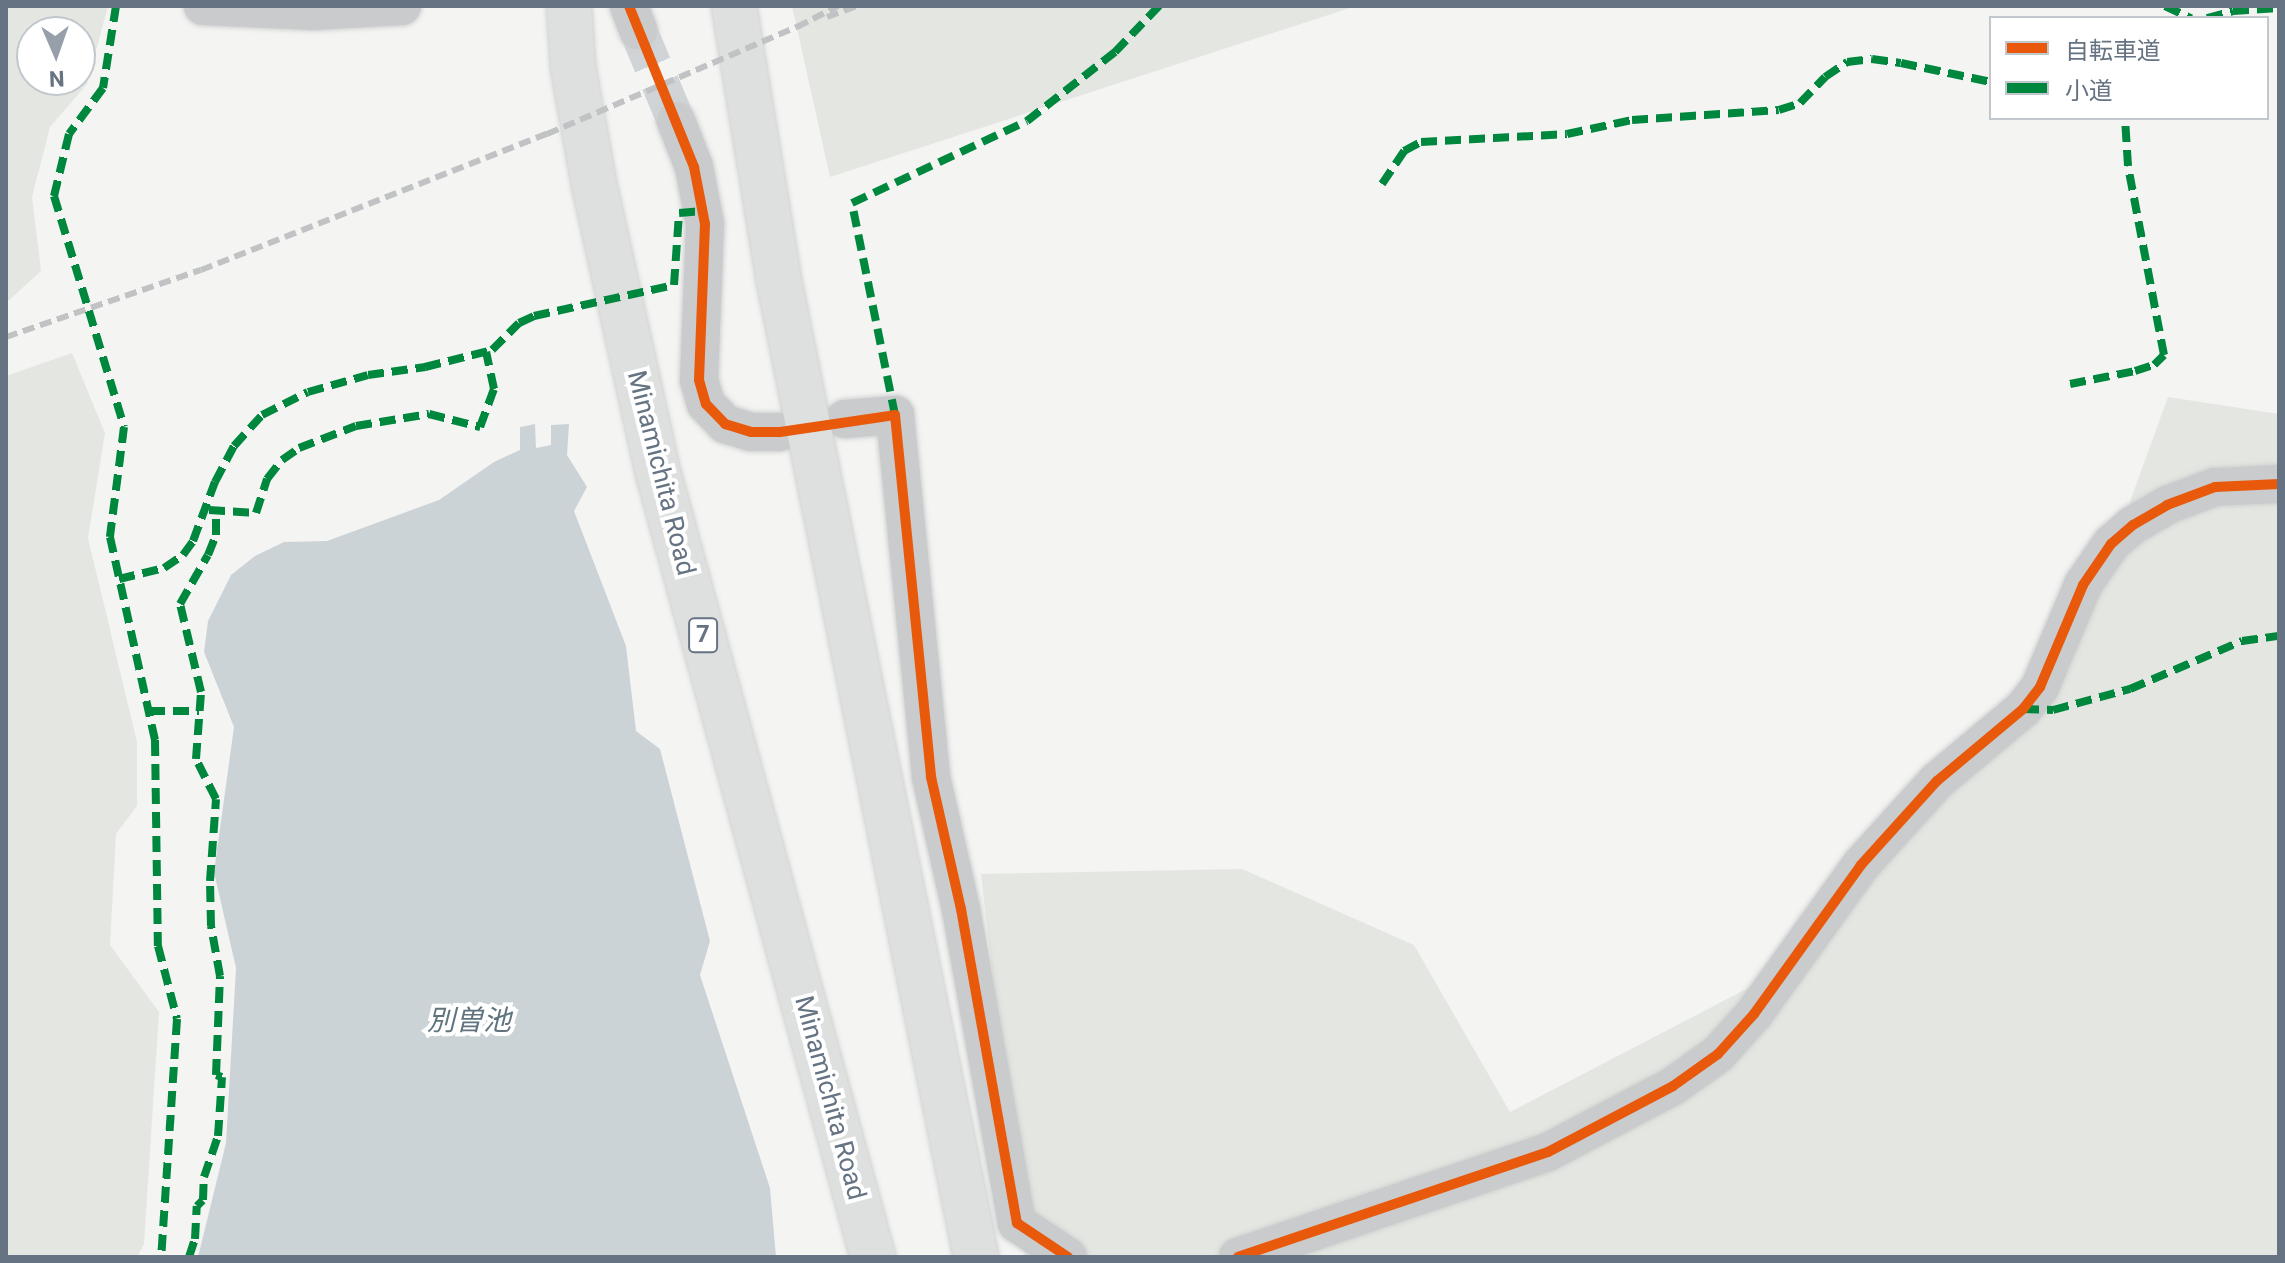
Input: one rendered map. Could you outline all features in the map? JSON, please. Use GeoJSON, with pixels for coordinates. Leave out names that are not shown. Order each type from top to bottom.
{"type":"FeatureCollection","features":[{"type":"Feature","properties":{"kind":"highway","name":"Minamichita Road"},"geometry":{"type":"LineString","coordinates":[[569,6],[573,67],[594,184],[659,476],[873,1257]]}},
{"type":"Feature","properties":{"kind":"highway"},"geometry":{"type":"LineString","coordinates":[[734,6],[781,292],[976,1257]]}},
{"type":"Feature","properties":{"kind":"street"},"geometry":{"type":"LineString","coordinates":[[203,6],[313,11],[402,6]]}},
{"type":"Feature","properties":{"kind":"street"},"geometry":{"type":"LineString","coordinates":[[676,121],[694,167],[705,224],[699,380],[706,404],[725,424],[751,432],[780,432]]}},
{"type":"Feature","properties":{"kind":"street"},"geometry":{"type":"LineString","coordinates":[[845,419],[895,415],[931,777],[961,909],[1017,1223],[1068,1257]]}},
{"type":"Feature","properties":{"kind":"street"},"geometry":{"type":"LineString","coordinates":[[1238,1257],[1548,1152],[1673,1086],[1718,1054],[1754,1014],[1861,865],[1937,781],[2023,709],[2040,687],[2083,585],[2111,544],[2167,505],[2215,487],[2279,484]]}},
{"type":"Feature","properties":{"kind":"shaded area"},"geometry":{"type":"Polygon","coordinates":[[[6,6],[108,6],[96,51],[96,16],[16,16],[16,96],[77,96],[50,127],[32,197],[41,271],[6,303],[6,6]]]}},
{"type":"Feature","properties":{"kind":"shaded area"},"geometry":{"type":"Polygon","coordinates":[[[792,6],[1356,6],[830,177],[792,6]]]}},
{"type":"Feature","properties":{"kind":"shaded area"},"geometry":{"type":"Polygon","coordinates":[[[72,353],[105,433],[88,538],[137,742],[137,806],[116,834],[110,945],[159,1012],[144,1244],[137,1257],[6,1257],[6,376],[72,353]]]}},
{"type":"Feature","properties":{"kind":"shaded area"},"geometry":{"type":"Polygon","coordinates":[[[2168,397],[2279,414],[2279,1257],[1025,1257],[981,874],[1242,869],[1414,945],[1510,1112],[1754,985],[2068,672],[2168,397]]]}},
{"type":"Feature","properties":{"kind":"water","name":"別曽池"},"geometry":{"type":"Polygon","coordinates":[[[535,424],[536,448],[551,445],[551,425],[569,424],[567,455],[587,487],[574,511],[626,646],[636,731],[660,749],[710,941],[700,975],[770,1188],[776,1257],[198,1257],[226,1143],[236,968],[214,872],[234,727],[204,652],[208,621],[231,575],[255,556],[284,542],[327,541],[439,500],[494,462],[520,450],[520,427],[535,424]]]}},
{"type":"Feature","properties":{"kind":"tunnel"},"geometry":{"type":"LineString","coordinates":[[638,30],[676,121]]}},
{"type":"Feature","properties":{"kind":"railway"},"geometry":{"type":"LineString","coordinates":[[6,337],[201,270],[547,134],[797,27],[838,6]]}},
{"type":"Feature","properties":{"kind":"railway"},"geometry":{"type":"LineString","coordinates":[[827,17],[858,6]]}},
{"type":"Feature","properties":{"kind":"marked path"},"geometry":{"type":"LineString","coordinates":[[116,6],[103,88],[69,134],[54,196],[124,427],[110,537],[155,740],[158,946],[177,1019],[161,1257]]}},
{"type":"Feature","properties":{"kind":"marked path"},"geometry":{"type":"LineString","coordinates":[[895,415],[852,203],[1027,121],[1115,52],[1159,6]]}},
{"type":"Feature","properties":{"kind":"marked path"},"geometry":{"type":"LineString","coordinates":[[2165,6],[2187,16]]}},
{"type":"Feature","properties":{"kind":"marked path"},"geometry":{"type":"LineString","coordinates":[[2214,16],[2233,11],[2279,8]]}},
{"type":"Feature","properties":{"kind":"marked path"},"geometry":{"type":"LineString","coordinates":[[1382,184],[1404,151],[1421,142],[1567,134],[1632,120],[1779,110],[1800,103],[1825,77],[1847,62],[1872,59],[1989,82]]}},
{"type":"Feature","properties":{"kind":"marked path"},"geometry":{"type":"LineString","coordinates":[[2070,384],[2135,371],[2154,365],[2164,355],[2128,166],[2125,120]]}},
{"type":"Feature","properties":{"kind":"marked path"},"geometry":{"type":"LineString","coordinates":[[119,579],[164,568],[183,555],[193,541],[215,482],[234,446],[262,415],[308,392],[368,375],[425,367],[492,350],[519,323],[534,316],[674,285],[679,213],[703,211]]}},
{"type":"Feature","properties":{"kind":"marked path"},"geometry":{"type":"LineString","coordinates":[[209,510],[256,513],[267,479],[282,460],[299,448],[356,426],[429,414],[480,427],[494,389],[486,352]]}},
{"type":"Feature","properties":{"kind":"marked path"},"geometry":{"type":"LineString","coordinates":[[189,1257],[195,1239],[197,1206],[203,1200],[204,1177],[218,1136],[222,1077],[216,1075],[220,976],[211,926],[210,881],[216,799],[196,759],[201,692],[180,604],[216,535],[216,510]]}},
{"type":"Feature","properties":{"kind":"marked path"},"geometry":{"type":"LineString","coordinates":[[2023,709],[2053,710],[2130,689],[2242,641],[2279,636]]}},
{"type":"Feature","properties":{"kind":"marked path"},"geometry":{"type":"LineString","coordinates":[[149,711],[199,711]]}},
{"type":"Feature","properties":{"kind":"cycle path"},"geometry":{"type":"LineString","coordinates":[[629,6],[694,167],[705,224],[699,380],[706,404],[725,424],[751,432],[780,432],[895,415],[931,777],[961,909],[1017,1223],[1068,1257]]}},
{"type":"Feature","properties":{"kind":"cycle path"},"geometry":{"type":"LineString","coordinates":[[1238,1257],[1548,1152],[1673,1086],[1718,1054],[1754,1014],[1861,865],[1937,781],[2023,709],[2040,687],[2083,585],[2111,544],[2133,525],[2167,505],[2215,487],[2279,484]]}}]}
